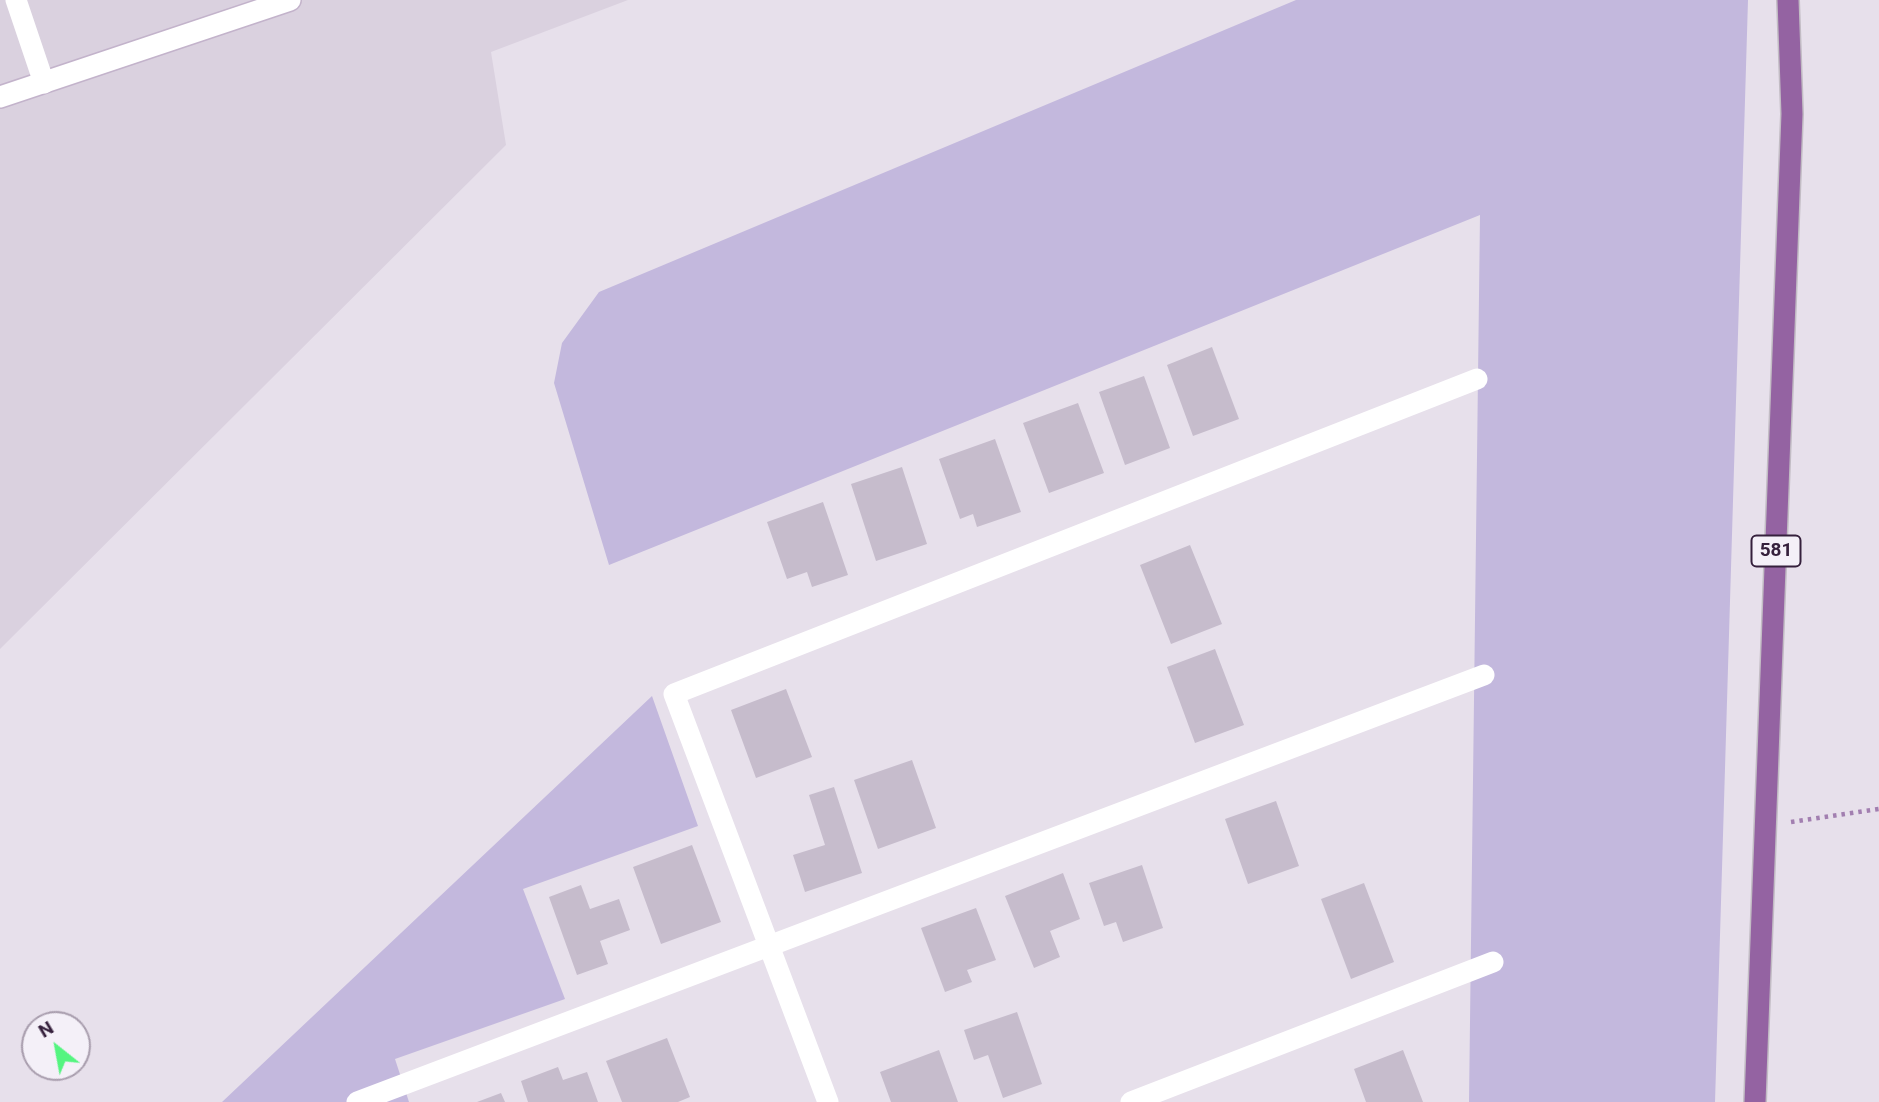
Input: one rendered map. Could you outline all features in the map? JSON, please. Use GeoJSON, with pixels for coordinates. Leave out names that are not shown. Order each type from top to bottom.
{"type":"FeatureCollection","features":[{"type":"Feature","properties":{"kind":"main road","name":"581"},"geometry":{"type":"LineString","coordinates":[[1755,1102],[1792,128],[1788,0]]}},
{"type":"Feature","properties":{"kind":"street"},"geometry":{"type":"LineString","coordinates":[[16,0],[44,83]]}},
{"type":"Feature","properties":{"kind":"street"},"geometry":{"type":"LineString","coordinates":[[0,97],[290,0]]}},
{"type":"Feature","properties":{"kind":"street"},"geometry":{"type":"LineString","coordinates":[[828,1102],[674,694],[1477,379]]}},
{"type":"Feature","properties":{"kind":"street"},"geometry":{"type":"LineString","coordinates":[[357,1102],[1484,675]]}},
{"type":"Feature","properties":{"kind":"street"},"geometry":{"type":"LineString","coordinates":[[1131,1102],[1493,962]]}},
{"type":"Feature","properties":{"kind":"path"},"geometry":{"type":"LineString","coordinates":[[1766,826],[1879,809]]}},
{"type":"Feature","properties":{"kind":"shaded area"},"geometry":{"type":"Polygon","coordinates":[[[0,0],[628,0],[491,52],[506,145],[0,649],[0,0]]]}},
{"type":"Feature","properties":{"kind":"shaded area"},"geometry":{"type":"Polygon","coordinates":[[[1296,0],[1748,0],[1715,1102],[1469,1102],[1480,215],[609,565],[554,383],[562,343],[599,292],[1296,0]]]}},
{"type":"Feature","properties":{"kind":"shaded area"},"geometry":{"type":"Polygon","coordinates":[[[652,696],[698,826],[523,889],[565,999],[395,1059],[409,1102],[222,1102],[652,696]]]}},
{"type":"Feature","properties":{"kind":"building"},"geometry":{"type":"Polygon","coordinates":[[[1212,347],[1239,419],[1193,436],[1167,365],[1212,347]]]}},
{"type":"Feature","properties":{"kind":"building"},"geometry":{"type":"Polygon","coordinates":[[[1144,376],[1170,448],[1125,465],[1099,392],[1144,376]]]}},
{"type":"Feature","properties":{"kind":"building"},"geometry":{"type":"Polygon","coordinates":[[[1078,403],[1104,473],[1049,493],[1023,423],[1078,403]]]}},
{"type":"Feature","properties":{"kind":"building"},"geometry":{"type":"Polygon","coordinates":[[[995,439],[1021,512],[977,527],[973,514],[960,519],[939,459],[995,439]]]}},
{"type":"Feature","properties":{"kind":"building"},"geometry":{"type":"Polygon","coordinates":[[[902,467],[927,544],[876,561],[851,484],[902,467]]]}},
{"type":"Feature","properties":{"kind":"building"},"geometry":{"type":"Polygon","coordinates":[[[823,502],[848,575],[812,587],[807,572],[787,579],[767,522],[823,502]]]}},
{"type":"Feature","properties":{"kind":"building"},"geometry":{"type":"Polygon","coordinates":[[[1190,545],[1222,624],[1171,644],[1140,565],[1190,545]]]}},
{"type":"Feature","properties":{"kind":"building"},"geometry":{"type":"Polygon","coordinates":[[[1215,649],[1244,725],[1195,743],[1167,667],[1215,649]]]}},
{"type":"Feature","properties":{"kind":"building"},"geometry":{"type":"Polygon","coordinates":[[[786,689],[812,757],[756,778],[731,710],[786,689]]]}},
{"type":"Feature","properties":{"kind":"building"},"geometry":{"type":"Polygon","coordinates":[[[912,760],[936,828],[878,849],[854,780],[912,760]]]}},
{"type":"Feature","properties":{"kind":"building"},"geometry":{"type":"Polygon","coordinates":[[[834,787],[862,873],[805,892],[793,855],[825,845],[809,795],[834,787]]]}},
{"type":"Feature","properties":{"kind":"building"},"geometry":{"type":"Polygon","coordinates":[[[1276,801],[1299,866],[1248,884],[1225,819],[1276,801]]]}},
{"type":"Feature","properties":{"kind":"building"},"geometry":{"type":"Polygon","coordinates":[[[692,845],[721,922],[661,944],[633,867],[692,845]]]}},
{"type":"Feature","properties":{"kind":"building"},"geometry":{"type":"Polygon","coordinates":[[[1142,865],[1163,928],[1123,942],[1116,922],[1104,926],[1089,883],[1142,865]]]}},
{"type":"Feature","properties":{"kind":"building"},"geometry":{"type":"Polygon","coordinates":[[[1063,873],[1080,919],[1050,931],[1060,957],[1034,968],[1005,896],[1063,873]]]}},
{"type":"Feature","properties":{"kind":"building"},"geometry":{"type":"Polygon","coordinates":[[[1364,883],[1394,962],[1351,979],[1321,899],[1364,883]]]}},
{"type":"Feature","properties":{"kind":"building"},"geometry":{"type":"Polygon","coordinates":[[[581,885],[590,909],[619,899],[630,930],[600,941],[608,964],[577,975],[549,897],[581,885]]]}},
{"type":"Feature","properties":{"kind":"building"},"geometry":{"type":"Polygon","coordinates":[[[976,908],[996,960],[967,970],[972,982],[945,992],[921,928],[976,908]]]}},
{"type":"Feature","properties":{"kind":"building"},"geometry":{"type":"Polygon","coordinates":[[[1017,1012],[1042,1084],[1003,1098],[988,1055],[974,1060],[964,1030],[1017,1012]]]}},
{"type":"Feature","properties":{"kind":"building"},"geometry":{"type":"Polygon","coordinates":[[[667,1038],[690,1097],[678,1102],[622,1102],[606,1061],[667,1038]]]}},
{"type":"Feature","properties":{"kind":"building"},"geometry":{"type":"Polygon","coordinates":[[[939,1050],[958,1102],[891,1102],[880,1072],[939,1050]]]}},
{"type":"Feature","properties":{"kind":"building"},"geometry":{"type":"Polygon","coordinates":[[[1403,1050],[1423,1102],[1366,1102],[1354,1069],[1403,1050]]]}},
{"type":"Feature","properties":{"kind":"building"},"geometry":{"type":"Polygon","coordinates":[[[558,1067],[563,1080],[587,1072],[598,1102],[528,1102],[521,1081],[558,1067]]]}},
{"type":"Feature","properties":{"kind":"building"},"geometry":{"type":"Polygon","coordinates":[[[501,1093],[505,1102],[477,1102],[501,1093]]]}}]}
